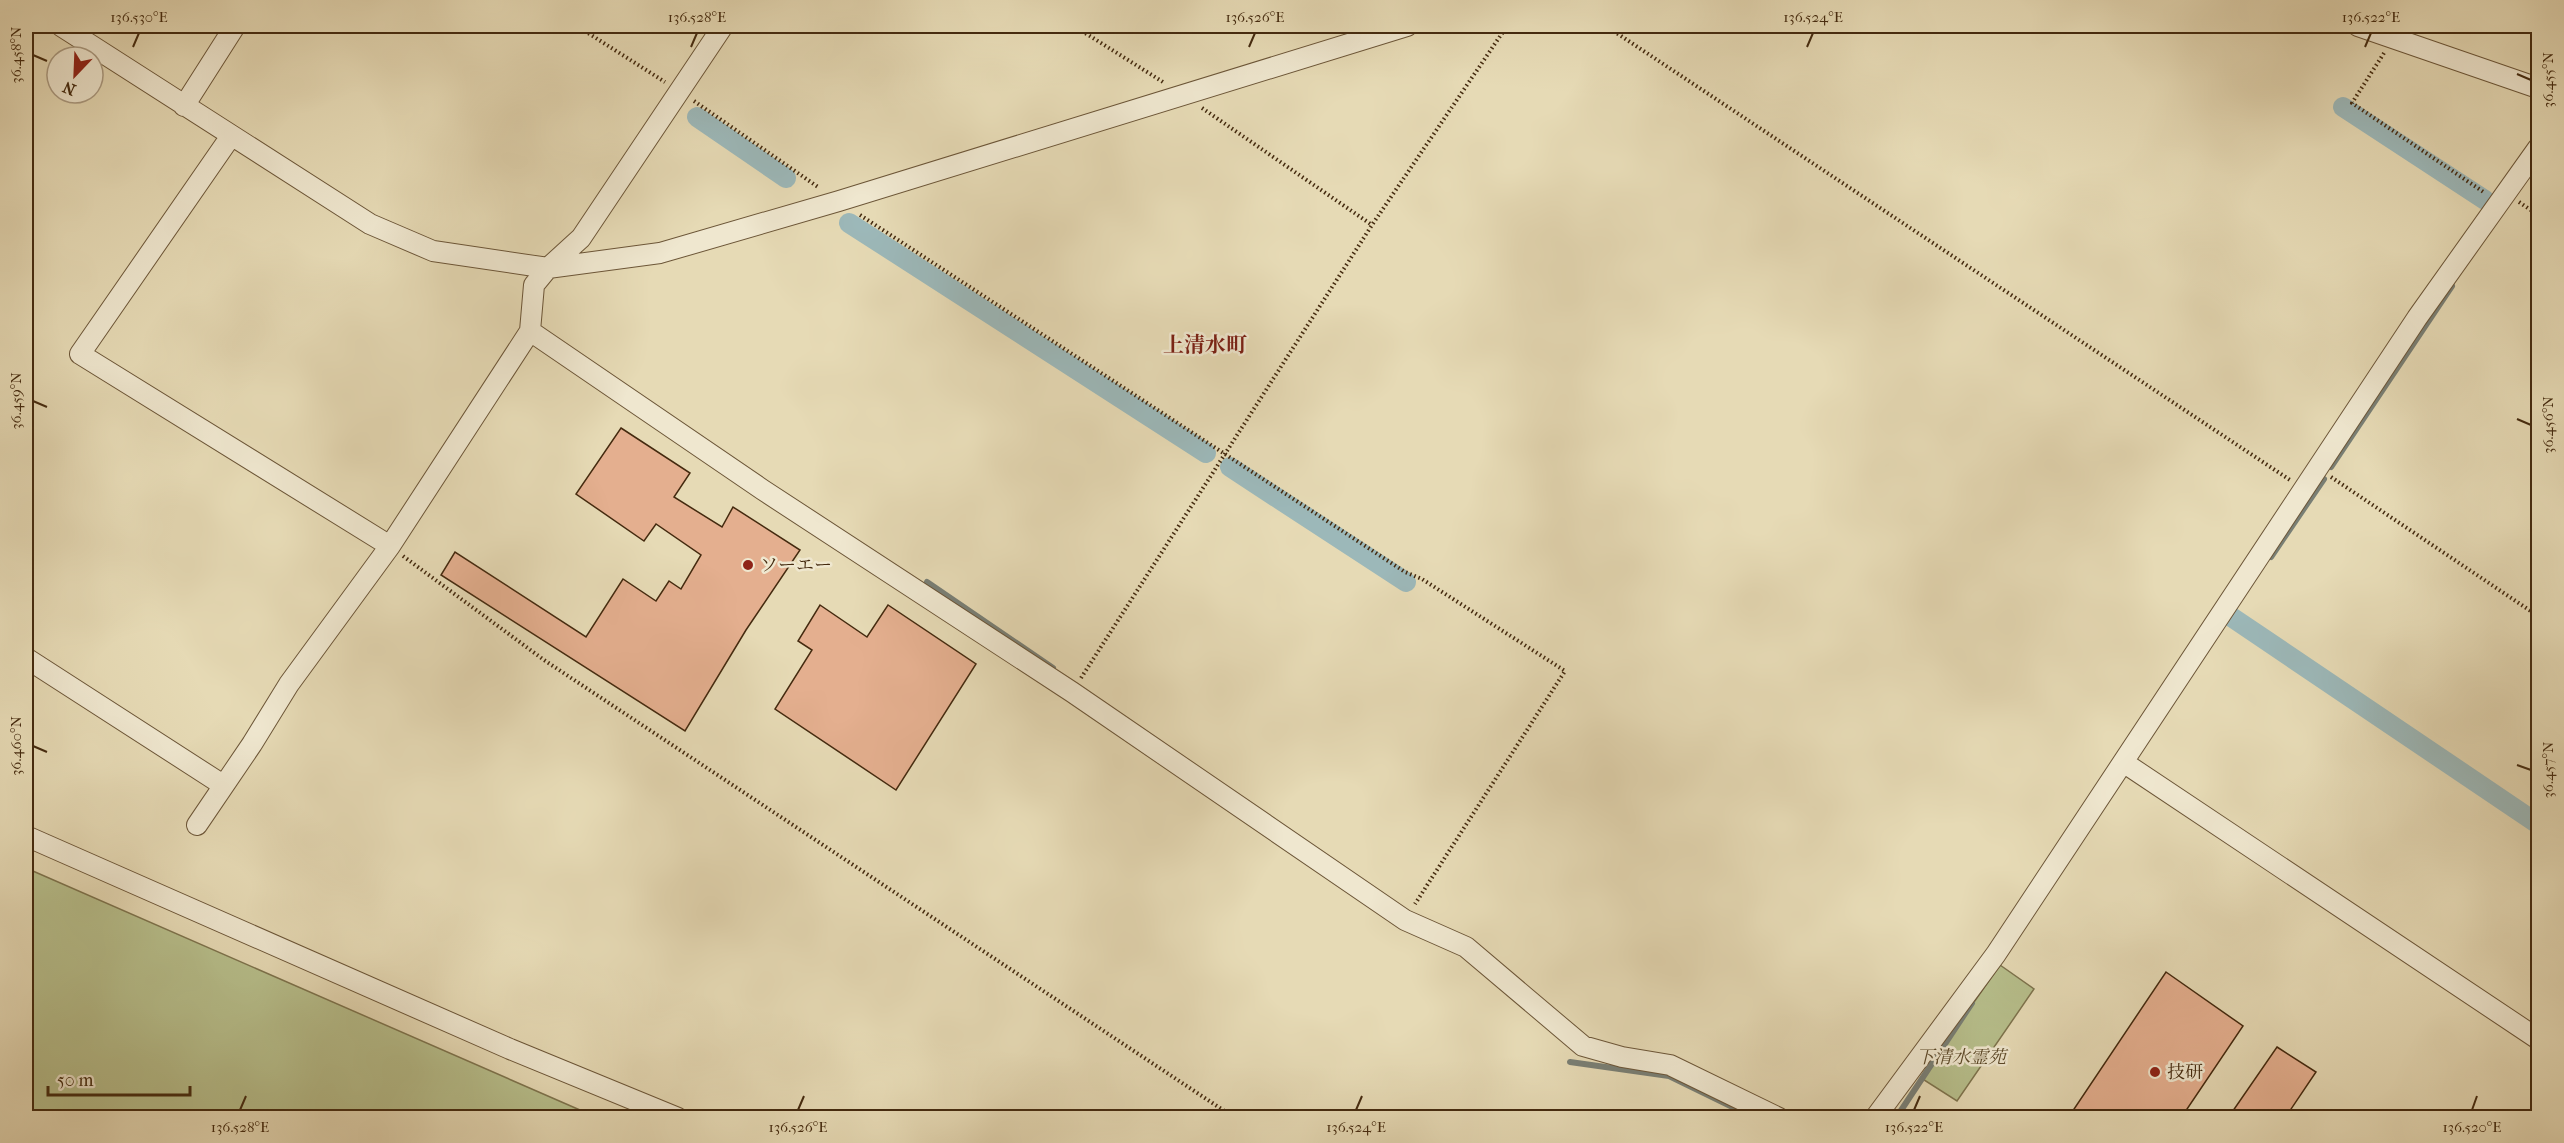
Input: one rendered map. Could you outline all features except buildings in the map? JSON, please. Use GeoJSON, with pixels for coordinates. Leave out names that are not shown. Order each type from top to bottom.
{"type":"FeatureCollection","features":[{"type":"Feature","properties":{"kind":"street"},"geometry":{"type":"LineString","coordinates":[[61,26],[370,224],[433,251],[548,268],[660,254],[1407,26]]}},
{"type":"Feature","properties":{"kind":"street"},"geometry":{"type":"LineString","coordinates":[[184,106],[235,26]]}},
{"type":"Feature","properties":{"kind":"street"},"geometry":{"type":"LineString","coordinates":[[197,825],[289,684],[390,546],[530,331],[534,285],[548,268],[581,238],[723,26]]}},
{"type":"Feature","properties":{"kind":"street"},"geometry":{"type":"LineString","coordinates":[[2358,26],[2538,88]]}},
{"type":"Feature","properties":{"kind":"street"},"geometry":{"type":"LineString","coordinates":[[231,136],[80,354],[390,546]]}},
{"type":"Feature","properties":{"kind":"street"},"geometry":{"type":"LineString","coordinates":[[1875,1118],[1996,954],[2417,318],[2538,148]]}},
{"type":"Feature","properties":{"kind":"street"},"geometry":{"type":"LineString","coordinates":[[530,331],[772,496],[1072,692],[1405,920],[1466,947],[1583,1046],[1622,1057],[1670,1065],[1779,1118]]}},
{"type":"Feature","properties":{"kind":"street"},"geometry":{"type":"LineString","coordinates":[[26,658],[223,785]]}},
{"type":"Feature","properties":{"kind":"street"},"geometry":{"type":"LineString","coordinates":[[2123,762],[2538,1039]]}},
{"type":"Feature","properties":{"kind":"street"},"geometry":{"type":"LineString","coordinates":[[26,836],[510,1049],[678,1118]]}},
{"type":"Feature","properties":{"kind":"path"},"geometry":{"type":"LineString","coordinates":[[577,26],[839,201],[1405,572],[1422,579],[1565,671],[1541,712],[1405,920]]}},
{"type":"Feature","properties":{"kind":"path"},"geometry":{"type":"LineString","coordinates":[[1074,26],[1183,95],[1372,225]]}},
{"type":"Feature","properties":{"kind":"path"},"geometry":{"type":"LineString","coordinates":[[1072,692],[1372,225],[1507,26]]}},
{"type":"Feature","properties":{"kind":"path"},"geometry":{"type":"LineString","coordinates":[[1606,26],[2303,488]]}},
{"type":"Feature","properties":{"kind":"path"},"geometry":{"type":"LineString","coordinates":[[2394,37],[2352,103],[2500,203]]}},
{"type":"Feature","properties":{"kind":"path"},"geometry":{"type":"LineString","coordinates":[[2318,468],[2538,616]]}},
{"type":"Feature","properties":{"kind":"path"},"geometry":{"type":"LineString","coordinates":[[390,546],[544,660],[1235,1118]]}},
{"type":"Feature","properties":{"kind":"green space"},"geometry":{"type":"Polygon","coordinates":[[[26,868],[596,1117],[26,1117],[26,868]]]}},
{"type":"Feature","properties":{"kind":"green space","name":"下清水霊苑"},"geometry":{"type":"Polygon","coordinates":[[[2000,965],[2034,989],[1957,1101],[1921,1078],[2000,965]]]}},
{"type":"Feature","properties":{"kind":"waterway"},"geometry":{"type":"LineString","coordinates":[[2343,107],[2485,200]]}},
{"type":"Feature","properties":{"kind":"waterway"},"geometry":{"type":"LineString","coordinates":[[697,117],[786,178]]}},
{"type":"Feature","properties":{"kind":"waterway"},"geometry":{"type":"LineString","coordinates":[[849,223],[1206,453]]}},
{"type":"Feature","properties":{"kind":"waterway"},"geometry":{"type":"LineString","coordinates":[[2331,467],[2452,286]]}},
{"type":"Feature","properties":{"kind":"waterway"},"geometry":{"type":"LineString","coordinates":[[1230,467],[1406,582]]}},
{"type":"Feature","properties":{"kind":"waterway"},"geometry":{"type":"LineString","coordinates":[[2271,557],[2324,479]]}},
{"type":"Feature","properties":{"kind":"waterway"},"geometry":{"type":"LineString","coordinates":[[927,582],[1053,668]]}},
{"type":"Feature","properties":{"kind":"waterway"},"geometry":{"type":"LineString","coordinates":[[2230,616],[2538,824]]}},
{"type":"Feature","properties":{"kind":"waterway"},"geometry":{"type":"LineString","coordinates":[[1896,1118],[1972,1003]]}},
{"type":"Feature","properties":{"kind":"waterway"},"geometry":{"type":"LineString","coordinates":[[1570,1062],[1669,1076],[1755,1118]]}},
{"type":"Feature","properties":{"kind":"place","name":"ソーエー"},"geometry":{"type":"Point","coordinates":[748,565]}},
{"type":"Feature","properties":{"kind":"place","name":"技研"},"geometry":{"type":"Point","coordinates":[2155,1072]}},
{"type":"Feature","properties":{"kind":"district","name":"上清水町"},"geometry":{"type":"Point","coordinates":[1205,345]}}]}
